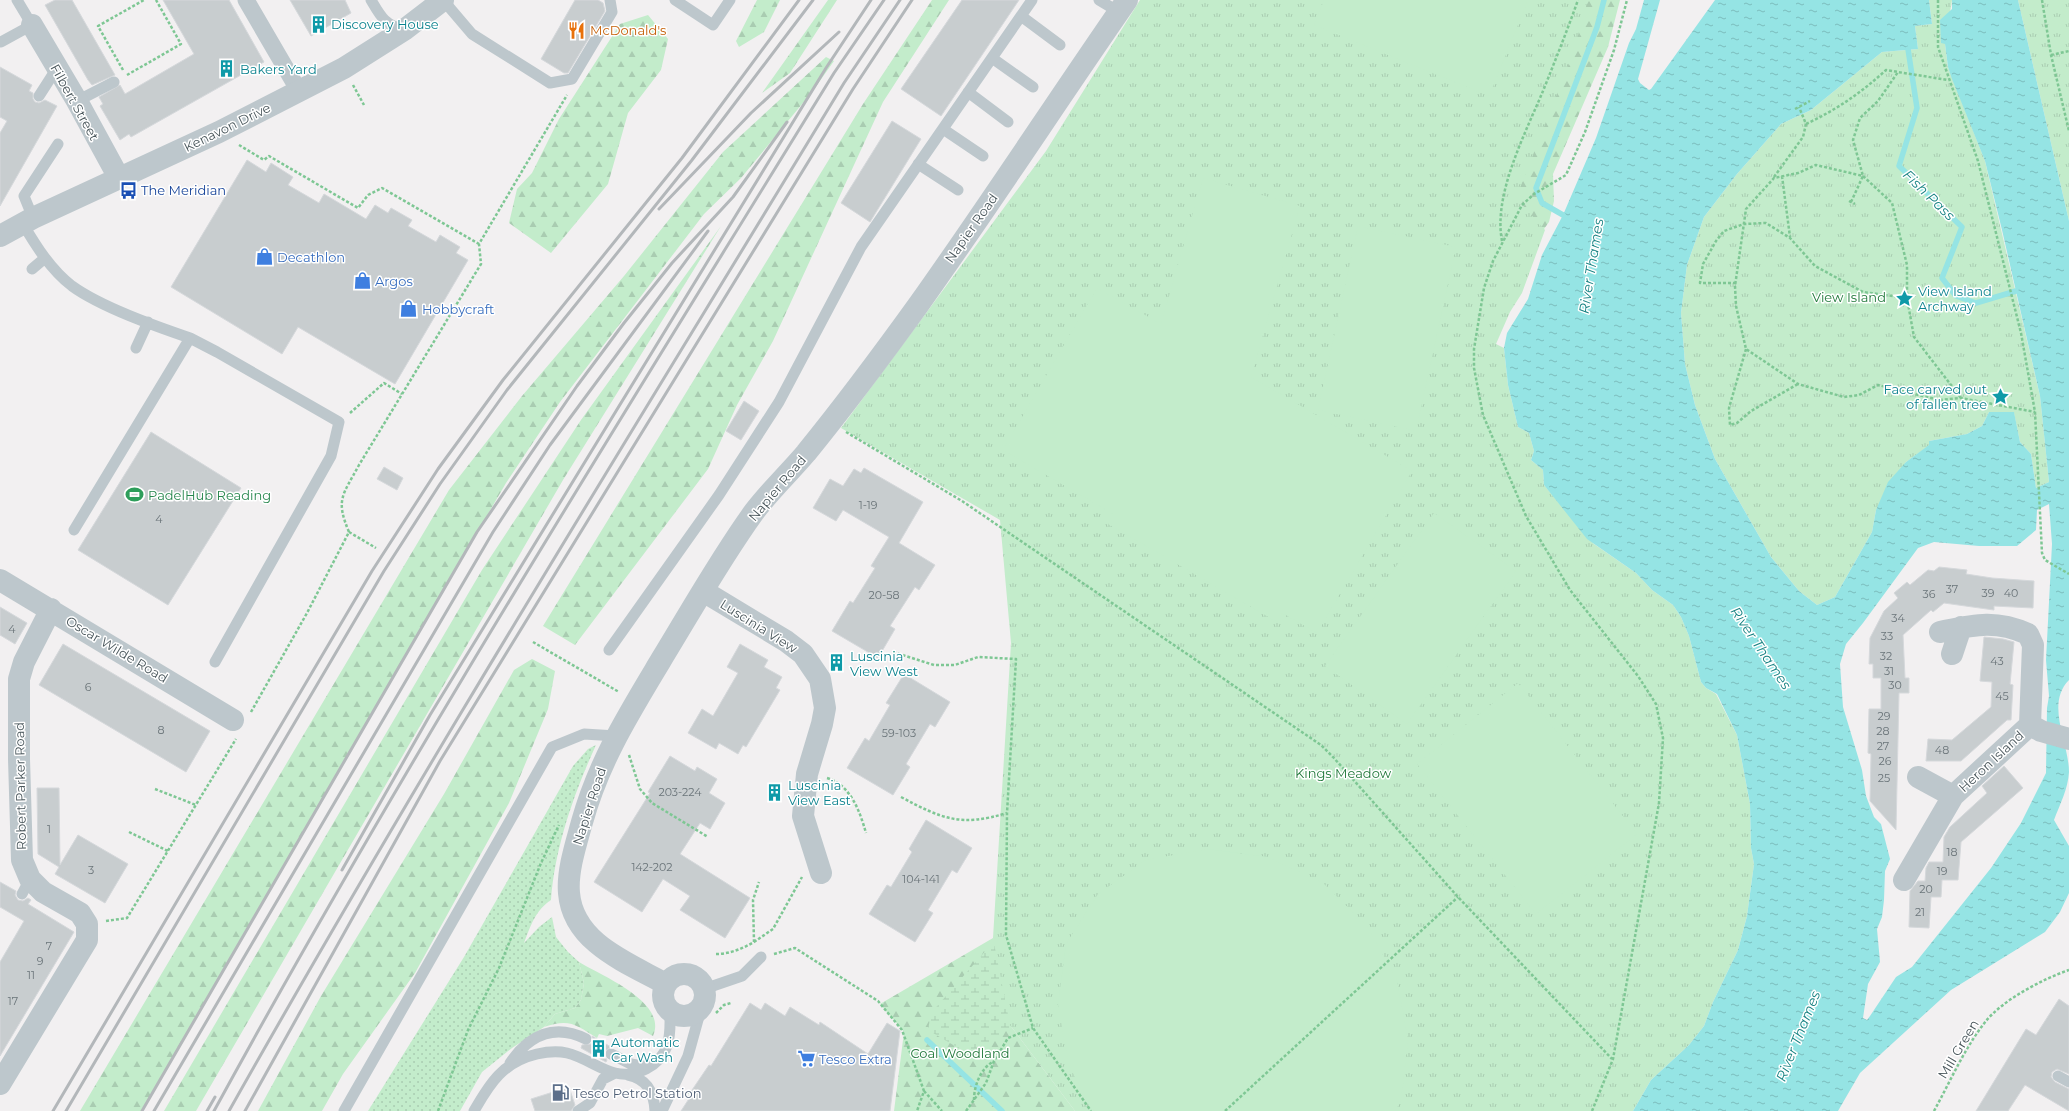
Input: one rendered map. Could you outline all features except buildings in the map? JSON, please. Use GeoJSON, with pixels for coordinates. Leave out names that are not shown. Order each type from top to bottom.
{"type":"FeatureCollection","features":[{"type":"Feature","properties":{"kind":"street"},"geometry":{"type":"LineString","coordinates":[[246,0],[299,91]]}},
{"type":"Feature","properties":{"kind":"street","name":"Kenavon Drive"},"geometry":{"type":"LineString","coordinates":[[0,236],[28,221],[218,132],[344,68],[404,30],[443,0]]}},
{"type":"Feature","properties":{"kind":"street","name":"Napier Road"},"geometry":{"type":"LineString","coordinates":[[666,984],[616,957],[597,943],[576,920],[571,906],[568,891],[579,835],[591,792],[616,736],[703,591],[755,512],[830,423],[919,304],[1123,6]]}},
{"type":"Feature","properties":{"kind":"street","name":"Filbert Street"},"geometry":{"type":"LineString","coordinates":[[32,25],[119,178]]}},
{"type":"Feature","properties":{"kind":"street","name":"Oscar Wilde Road"},"geometry":{"type":"LineString","coordinates":[[0,580],[51,609],[233,720]]}},
{"type":"Feature","properties":{"kind":"street","name":"Luscinia View"},"geometry":{"type":"LineString","coordinates":[[703,591],[786,641],[803,654],[820,678],[825,708],[822,724],[806,774],[804,816],[818,864]]}},
{"type":"Feature","properties":{"kind":"street","name":"Robert Parker Road"},"geometry":{"type":"LineString","coordinates":[[0,1084],[87,940],[87,924],[80,913],[43,892],[26,886],[22,860],[19,766],[19,679],[24,662],[51,609]]}},
{"type":"Feature","properties":{"kind":"street","name":"Heron Island"},"geometry":{"type":"LineString","coordinates":[[1952,654],[1950,630],[1984,623],[2017,629],[2028,634],[2032,645],[2035,728]]}},
{"type":"Feature","properties":{"kind":"street","name":"Heron Island"},"geometry":{"type":"LineString","coordinates":[[2035,728],[2069,739]]}},
{"type":"Feature","properties":{"kind":"street","name":"Heron Island"},"geometry":{"type":"LineString","coordinates":[[1904,880],[1953,796],[2035,728]]}},
{"type":"Feature","properties":{"kind":"street","name":"Heron Island"},"geometry":{"type":"LineString","coordinates":[[1918,777],[1953,796]]}},
{"type":"Feature","properties":{"kind":"street"},"geometry":{"type":"LineString","coordinates":[[686,974],[697,979],[702,999],[689,1016],[682,1017],[670,1012],[663,1002],[662,996],[666,984],[675,976],[686,974]]}},
{"type":"Feature","properties":{"kind":"lane"},"geometry":{"type":"LineString","coordinates":[[1,42],[32,25],[17,0]]}},
{"type":"Feature","properties":{"kind":"lane"},"geometry":{"type":"LineString","coordinates":[[371,0],[382,19],[391,26],[404,30]]}},
{"type":"Feature","properties":{"kind":"lane"},"geometry":{"type":"LineString","coordinates":[[443,0],[472,34],[550,83],[572,79],[612,12],[610,0]]}},
{"type":"Feature","properties":{"kind":"lane"},"geometry":{"type":"LineString","coordinates":[[674,0],[713,25],[730,0]]}},
{"type":"Feature","properties":{"kind":"lane"},"geometry":{"type":"LineString","coordinates":[[609,650],[719,495],[779,402],[861,247],[1032,0]]}},
{"type":"Feature","properties":{"kind":"lane"},"geometry":{"type":"LineString","coordinates":[[1099,0],[1123,6]]}},
{"type":"Feature","properties":{"kind":"lane"},"geometry":{"type":"LineString","coordinates":[[1021,16],[1060,46]]}},
{"type":"Feature","properties":{"kind":"lane"},"geometry":{"type":"LineString","coordinates":[[992,58],[1033,87]]}},
{"type":"Feature","properties":{"kind":"lane"},"geometry":{"type":"LineString","coordinates":[[39,96],[56,68]]}},
{"type":"Feature","properties":{"kind":"lane"},"geometry":{"type":"LineString","coordinates":[[76,101],[114,82]]}},
{"type":"Feature","properties":{"kind":"lane"},"geometry":{"type":"LineString","coordinates":[[968,92],[1008,122]]}},
{"type":"Feature","properties":{"kind":"lane"},"geometry":{"type":"LineString","coordinates":[[943,129],[983,156]]}},
{"type":"Feature","properties":{"kind":"lane"},"geometry":{"type":"LineString","coordinates":[[58,144],[24,196],[28,221],[44,258],[72,286],[107,304],[190,338],[339,422],[331,456],[215,662]]}},
{"type":"Feature","properties":{"kind":"lane"},"geometry":{"type":"LineString","coordinates":[[918,164],[958,190]]}},
{"type":"Feature","properties":{"kind":"lane"},"geometry":{"type":"LineString","coordinates":[[32,269],[44,258]]}},
{"type":"Feature","properties":{"kind":"lane"},"geometry":{"type":"LineString","coordinates":[[136,348],[148,322]]}},
{"type":"Feature","properties":{"kind":"lane"},"geometry":{"type":"LineString","coordinates":[[74,530],[190,338]]}},
{"type":"Feature","properties":{"kind":"lane"},"geometry":{"type":"LineString","coordinates":[[344,1111],[552,747],[584,734],[616,736]]}},
{"type":"Feature","properties":{"kind":"lane"},"geometry":{"type":"LineString","coordinates":[[662,1111],[688,1056],[702,999],[742,976],[761,957]]}},
{"type":"Feature","properties":{"kind":"lane"},"geometry":{"type":"LineString","coordinates":[[578,1111],[590,1103],[604,1079],[650,1067],[657,1062],[667,1046],[670,1012]]}},
{"type":"Feature","properties":{"kind":"lane"},"geometry":{"type":"LineString","coordinates":[[474,1111],[495,1078],[525,1044],[534,1038],[554,1032],[571,1033],[586,1039]]}},
{"type":"Feature","properties":{"kind":"lane"},"geometry":{"type":"LineString","coordinates":[[508,1065],[523,1057],[542,1053],[566,1053],[620,1074],[636,1077],[644,1081],[653,1096],[654,1111]]}},
{"type":"Feature","properties":{"kind":"lane"},"geometry":{"type":"LineString","coordinates":[[611,1054],[631,1064],[650,1067]]}},
{"type":"Feature","properties":{"kind":"lane"},"geometry":{"type":"LineString","coordinates":[[2058,1076],[2069,1082]]}},
{"type":"Feature","properties":{"kind":"path"},"geometry":{"type":"LineString","coordinates":[[144,0],[98,26],[126,75],[181,44],[156,0]]}},
{"type":"Feature","properties":{"kind":"path"},"geometry":{"type":"LineString","coordinates":[[1502,241],[1499,225],[1502,198],[1519,148],[1578,0]]}},
{"type":"Feature","properties":{"kind":"path"},"geometry":{"type":"LineString","coordinates":[[1592,1111],[1613,1060],[1659,803],[1663,738],[1656,704],[1638,676],[1570,590],[1526,516],[1483,415],[1475,375],[1474,349],[1484,288],[1502,241],[1522,205],[1534,194],[1566,175],[1585,132],[1614,50],[1627,0]]}},
{"type":"Feature","properties":{"kind":"path"},"geometry":{"type":"LineString","coordinates":[[1938,0],[1938,47],[1948,80],[1978,162],[2012,298],[2036,412],[2042,553],[2045,560],[2069,574]]}},
{"type":"Feature","properties":{"kind":"path"},"geometry":{"type":"LineString","coordinates":[[2042,0],[2051,54],[2069,131]]}},
{"type":"Feature","properties":{"kind":"path"},"geometry":{"type":"LineString","coordinates":[[2051,54],[2069,51]]}},
{"type":"Feature","properties":{"kind":"path"},"geometry":{"type":"LineString","coordinates":[[1806,124],[1832,112],[1855,97],[1886,70],[1948,80]]}},
{"type":"Feature","properties":{"kind":"path"},"geometry":{"type":"LineString","coordinates":[[1855,204],[1850,202],[1863,176],[1854,140],[1860,118],[1878,101],[1898,72]]}},
{"type":"Feature","properties":{"kind":"path"},"geometry":{"type":"LineString","coordinates":[[349,532],[341,514],[342,498],[359,465],[480,264],[479,244],[567,94]]}},
{"type":"Feature","properties":{"kind":"path"},"geometry":{"type":"LineString","coordinates":[[1795,109],[1810,101]]}},
{"type":"Feature","properties":{"kind":"path"},"geometry":{"type":"LineString","coordinates":[[1798,384],[1751,411],[1737,423],[1730,425],[1729,408],[1746,349],[1736,306],[1736,283],[1746,209],[1774,178],[1799,143],[1806,124],[1799,107]]}},
{"type":"Feature","properties":{"kind":"path"},"geometry":{"type":"LineString","coordinates":[[218,132],[264,160],[269,156],[358,208],[368,194],[382,188],[479,244]]}},
{"type":"Feature","properties":{"kind":"path"},"geometry":{"type":"LineString","coordinates":[[1774,178],[1798,173],[1816,165],[1863,176],[1892,203],[1907,266],[1907,298],[1914,338],[1961,398]]}},
{"type":"Feature","properties":{"kind":"path"},"geometry":{"type":"LineString","coordinates":[[1782,176],[1790,238]]}},
{"type":"Feature","properties":{"kind":"path"},"geometry":{"type":"LineString","coordinates":[[1736,283],[1700,283],[1703,264],[1716,241],[1724,231],[1744,224],[1766,223],[1790,238],[1814,266],[1863,292],[1907,298]]}},
{"type":"Feature","properties":{"kind":"path"},"geometry":{"type":"LineString","coordinates":[[1746,349],[1798,384],[1844,397],[1860,395],[1878,385],[1938,400],[1961,398],[2036,412]]}},
{"type":"Feature","properties":{"kind":"path"},"geometry":{"type":"LineString","coordinates":[[339,422],[384,383],[402,394]]}},
{"type":"Feature","properties":{"kind":"path"},"geometry":{"type":"LineString","coordinates":[[830,423],[962,501],[1321,746],[1333,756],[1458,897],[1613,1060]]}},
{"type":"Feature","properties":{"kind":"path"},"geometry":{"type":"LineString","coordinates":[[533,642],[636,701]]}},
{"type":"Feature","properties":{"kind":"path"},"geometry":{"type":"LineString","coordinates":[[893,652],[934,666],[955,665],[978,657],[1016,659],[1007,813],[1006,935],[1033,1028],[1091,1111]]}},
{"type":"Feature","properties":{"kind":"path"},"geometry":{"type":"LineString","coordinates":[[616,736],[630,757],[640,789],[652,803],[708,837]]}},
{"type":"Feature","properties":{"kind":"path"},"geometry":{"type":"LineString","coordinates":[[806,774],[829,779],[849,793],[859,810],[866,833]]}},
{"type":"Feature","properties":{"kind":"path"},"geometry":{"type":"LineString","coordinates":[[155,790],[196,805]]}},
{"type":"Feature","properties":{"kind":"path"},"geometry":{"type":"LineString","coordinates":[[901,797],[929,813],[944,818],[968,821],[1007,813]]}},
{"type":"Feature","properties":{"kind":"path"},"geometry":{"type":"LineString","coordinates":[[438,1111],[468,1030],[499,968],[541,863],[561,821]]}},
{"type":"Feature","properties":{"kind":"path"},"geometry":{"type":"LineString","coordinates":[[129,832],[168,851]]}},
{"type":"Feature","properties":{"kind":"path"},"geometry":{"type":"LineString","coordinates":[[716,954],[723,954],[744,948],[773,929],[818,864]]}},
{"type":"Feature","properties":{"kind":"path"},"geometry":{"type":"LineString","coordinates":[[754,942],[753,900],[759,882]]}},
{"type":"Feature","properties":{"kind":"path"},"geometry":{"type":"LineString","coordinates":[[1225,1111],[1458,897]]}},
{"type":"Feature","properties":{"kind":"path"},"geometry":{"type":"LineString","coordinates":[[761,957],[795,948],[878,1001],[902,1030],[924,1091],[942,1111]]}},
{"type":"Feature","properties":{"kind":"path","name":"Mill Green"},"geometry":{"type":"LineString","coordinates":[[1934,1111],[1986,1020],[2016,995],[2069,970]]}},
{"type":"Feature","properties":{"kind":"path"},"geometry":{"type":"LineString","coordinates":[[966,1111],[986,1083],[992,1072],[994,1061],[1008,1038],[1033,1028]]}},
{"type":"Feature","properties":{"kind":"path"},"geometry":{"type":"LineString","coordinates":[[974,1101],[974,1091],[982,1072],[986,1065],[994,1061]]}},
{"type":"Feature","properties":{"kind":"path"},"geometry":{"type":"LineString","coordinates":[[917,1111],[924,1091]]}},
{"type":"Feature","properties":{"kind":"green space"},"geometry":{"type":"Polygon","coordinates":[[[757,0],[780,0],[764,32],[739,47],[736,41],[757,0]]]}},
{"type":"Feature","properties":{"kind":"green space"},"geometry":{"type":"Polygon","coordinates":[[[828,0],[837,0],[790,73],[762,93],[828,0]]]}},
{"type":"Feature","properties":{"kind":"green space"},"geometry":{"type":"Polygon","coordinates":[[[932,0],[949,0],[883,102],[773,341],[737,405],[708,469],[575,645],[543,626],[863,104],[932,0]]]}},
{"type":"Feature","properties":{"kind":"green space","name":"Kings Meadow"},"geometry":{"type":"Polygon","coordinates":[[[1140,0],[1588,0],[1573,53],[1516,198],[1545,230],[1522,293],[1510,312],[1496,344],[1504,348],[1508,385],[1518,427],[1529,433],[1534,451],[1531,460],[1543,470],[1544,485],[1594,544],[1636,573],[1652,590],[1673,605],[1681,617],[1689,636],[1701,682],[1706,688],[1716,694],[1737,735],[1750,804],[1751,848],[1754,864],[1747,916],[1738,950],[1713,1002],[1704,1026],[1689,1045],[1651,1080],[1633,1111],[1075,1111],[1010,1025],[993,938],[1011,643],[1000,520],[841,428],[1046,151],[1140,0]]]}},
{"type":"Feature","properties":{"kind":"green space"},"geometry":{"type":"Polygon","coordinates":[[[1324,0],[1528,0],[1489,96],[1314,25],[1324,0]]]}},
{"type":"Feature","properties":{"kind":"green space"},"geometry":{"type":"Polygon","coordinates":[[[1567,0],[1620,0],[1608,47],[1553,174],[1554,201],[1549,222],[1534,243],[1491,183],[1567,0]]]}},
{"type":"Feature","properties":{"kind":"green space","name":"View Island"},"geometry":{"type":"Polygon","coordinates":[[[1929,0],[1952,0],[1945,44],[1948,67],[1985,161],[2040,396],[2049,482],[2036,488],[2031,454],[2020,442],[2014,413],[1989,412],[1982,426],[1967,434],[1929,441],[1930,445],[1906,462],[1876,510],[1872,532],[1835,597],[1817,605],[1799,591],[1771,557],[1715,459],[1695,405],[1685,364],[1681,313],[1687,265],[1704,217],[1737,174],[1781,124],[1811,110],[1882,52],[1918,49],[1915,26],[1932,24],[1929,0]]]}},
{"type":"Feature","properties":{"kind":"green space"},"geometry":{"type":"Polygon","coordinates":[[[2018,0],[2069,0],[2069,221],[2018,0]]]}},
{"type":"Feature","properties":{"kind":"green space"},"geometry":{"type":"Polygon","coordinates":[[[648,15],[668,39],[661,70],[628,113],[608,184],[551,253],[509,223],[517,189],[532,173],[559,119],[620,24],[648,15]]]}},
{"type":"Feature","properties":{"kind":"green space"},"geometry":{"type":"Polygon","coordinates":[[[826,57],[834,61],[812,92],[741,178],[704,214],[560,402],[506,483],[141,1111],[80,1111],[449,490],[522,396],[624,276],[723,152],[826,57]]]}},
{"type":"Feature","properties":{"kind":"green space"},"geometry":{"type":"Polygon","coordinates":[[[1203,178],[1300,206],[1251,377],[1412,471],[1317,633],[1282,613],[1277,622],[1108,524],[1113,514],[1003,450],[1097,288],[1161,324],[1203,178]]]}},
{"type":"Feature","properties":{"kind":"green space"},"geometry":{"type":"Polygon","coordinates":[[[721,226],[563,480],[196,1111],[164,1111],[482,570],[581,420],[721,226]]]}},
{"type":"Feature","properties":{"kind":"green space"},"geometry":{"type":"Polygon","coordinates":[[[1358,226],[1456,247],[1416,431],[1318,410],[1358,226]]]}},
{"type":"Feature","properties":{"kind":"green space"},"geometry":{"type":"Polygon","coordinates":[[[1434,513],[1516,571],[1407,724],[1325,666],[1434,513]]]}},
{"type":"Feature","properties":{"kind":"green space"},"geometry":{"type":"Polygon","coordinates":[[[532,659],[555,671],[548,709],[509,803],[415,973],[343,1074],[322,1111],[258,1111],[321,996],[444,794],[514,670],[532,659]]]}},
{"type":"Feature","properties":{"kind":"green space"},"geometry":{"type":"Polygon","coordinates":[[[1518,683],[1637,834],[1536,914],[1417,764],[1518,683]]]}},
{"type":"Feature","properties":{"kind":"green space"},"geometry":{"type":"Polygon","coordinates":[[[596,745],[573,801],[561,840],[553,880],[551,900],[537,914],[531,924],[524,943],[539,927],[552,917],[556,937],[568,952],[579,962],[584,983],[581,1000],[575,1008],[555,1014],[544,1027],[512,1048],[482,1072],[460,1111],[368,1111],[464,957],[573,766],[588,749],[596,745]]]}},
{"type":"Feature","properties":{"kind":"green space"},"geometry":{"type":"Polygon","coordinates":[[[1207,849],[1268,857],[1323,883],[1367,926],[1397,980],[1408,1040],[1401,1101],[1395,1111],[1094,1111],[1069,1066],[1058,1005],[1066,944],[1098,894],[1146,860],[1207,849]]]}},
{"type":"Feature","properties":{"kind":"green space"},"geometry":{"type":"Polygon","coordinates":[[[1020,895],[1043,1006],[970,1055],[928,1030],[931,1013],[988,948],[1020,895]]]}},
{"type":"Feature","properties":{"kind":"green space","name":"Coal Woodland"},"geometry":{"type":"Polygon","coordinates":[[[993,938],[1010,1025],[1075,1111],[894,1111],[904,1032],[880,1004],[993,938]]]}},
{"type":"Feature","properties":{"kind":"green space"},"geometry":{"type":"Polygon","coordinates":[[[579,962],[616,983],[642,1001],[651,1012],[655,1024],[653,1036],[638,1028],[607,1036],[599,1034],[597,1038],[572,1024],[560,1023],[544,1027],[555,1014],[575,1008],[581,1000],[584,983],[579,962]]]}},
{"type":"Feature","properties":{"kind":"water","name":"River Thames"},"geometry":{"type":"Polygon","coordinates":[[[1644,0],[1660,0],[1638,79],[1640,83],[1649,90],[1715,0],[1929,0],[1932,24],[1915,26],[1918,49],[1882,52],[1811,110],[1781,124],[1737,174],[1704,217],[1687,265],[1681,313],[1685,364],[1695,405],[1715,459],[1771,557],[1799,591],[1817,605],[1835,597],[1872,532],[1876,510],[1888,482],[1906,462],[1929,445],[1929,441],[1967,434],[1982,426],[1989,412],[2014,412],[2020,442],[2031,454],[2036,488],[2049,482],[2040,396],[2002,230],[1985,161],[1952,79],[1948,67],[1945,44],[1941,43],[1940,20],[1952,9],[1952,0],[2018,0],[2069,221],[2069,680],[2062,690],[2058,712],[2069,772],[2065,790],[2054,820],[2069,846],[2069,893],[2060,912],[2045,932],[1951,990],[1860,1073],[1838,1111],[1633,1111],[1651,1080],[1689,1045],[1704,1026],[1713,1002],[1738,950],[1747,916],[1754,864],[1751,848],[1750,804],[1737,735],[1717,694],[1706,688],[1701,682],[1689,636],[1681,617],[1673,605],[1652,590],[1636,573],[1587,539],[1544,485],[1543,470],[1531,460],[1534,451],[1529,433],[1518,427],[1508,385],[1504,348],[1507,333],[1528,299],[1542,255],[1563,215],[1596,138],[1629,43],[1636,29],[1644,0]],[[2049,504],[2037,510],[2036,530],[2017,546],[1979,546],[1934,542],[1918,548],[1846,644],[1840,664],[1843,707],[1862,770],[1866,796],[1874,817],[1881,824],[1890,859],[1885,871],[1882,917],[1877,929],[1880,962],[1868,984],[1863,1018],[1867,1020],[1896,977],[1912,967],[1991,868],[2021,823],[2046,773],[2047,708],[2049,696],[2046,660],[2052,544],[2049,504]]]}},
{"type":"Feature","properties":{"kind":"waterway"},"geometry":{"type":"LineString","coordinates":[[1563,215],[1542,203],[1536,188],[1597,27],[1604,0]]}},
{"type":"Feature","properties":{"kind":"waterway","name":"Fish Pass"},"geometry":{"type":"LineString","coordinates":[[1908,49],[1917,108],[1899,166],[1962,227],[1942,278],[1956,296],[1976,303],[2016,291]]}},
{"type":"Feature","properties":{"kind":"waterway"},"geometry":{"type":"LineString","coordinates":[[927,1040],[1002,1111]]}},
{"type":"Feature","properties":{"kind":"railway"},"geometry":{"type":"LineString","coordinates":[[53,1111],[372,571],[438,469],[503,380],[682,158],[799,0]]}},
{"type":"Feature","properties":{"kind":"railway"},"geometry":{"type":"LineString","coordinates":[[66,1111],[384,571],[440,484],[507,390],[692,160],[813,0]]}},
{"type":"Feature","properties":{"kind":"railway"},"geometry":{"type":"LineString","coordinates":[[342,870],[430,715],[826,68],[871,0]]}},
{"type":"Feature","properties":{"kind":"railway"},"geometry":{"type":"LineString","coordinates":[[214,1111],[287,979],[439,717],[834,73],[884,0]]}},
{"type":"Feature","properties":{"kind":"railway"},"geometry":{"type":"LineString","coordinates":[[229,1111],[303,981],[532,594],[844,83],[900,0]]}},
{"type":"Feature","properties":{"kind":"railway"},"geometry":{"type":"LineString","coordinates":[[245,1111],[440,761],[853,89],[912,0]]}},
{"type":"Feature","properties":{"kind":"railway"},"geometry":{"type":"LineString","coordinates":[[659,209],[751,113],[839,32]]}},
{"type":"Feature","properties":{"kind":"railway"},"geometry":{"type":"LineString","coordinates":[[142,1111],[477,532],[577,386],[624,323],[672,263],[733,197],[787,122]]}},
{"type":"Feature","properties":{"kind":"railway"},"geometry":{"type":"LineString","coordinates":[[154,1111],[493,532],[550,445],[708,231]]}},
{"type":"Feature","properties":{"kind":"railway"},"geometry":{"type":"LineString","coordinates":[[207,1111],[215,1097]]}},
{"type":"Feature","properties":{"kind":"place","name":"Discovery House"},"geometry":{"type":"Point","coordinates":[318,24]}},
{"type":"Feature","properties":{"kind":"place","name":"McDonald's"},"geometry":{"type":"Point","coordinates":[577,30]}},
{"type":"Feature","properties":{"kind":"place","name":"Bakers Yard"},"geometry":{"type":"Point","coordinates":[227,69]}},
{"type":"Feature","properties":{"kind":"place","name":"The Meridian"},"geometry":{"type":"Point","coordinates":[128,190]}},
{"type":"Feature","properties":{"kind":"place","name":"Decathlon"},"geometry":{"type":"Point","coordinates":[264,257]}},
{"type":"Feature","properties":{"kind":"place","name":"Argos"},"geometry":{"type":"Point","coordinates":[362,281]}},
{"type":"Feature","properties":{"kind":"place","name":"View Island Archway"},"geometry":{"type":"Point","coordinates":[1905,298]}},
{"type":"Feature","properties":{"kind":"place","name":"Hobbycraft"},"geometry":{"type":"Point","coordinates":[409,309]}},
{"type":"Feature","properties":{"kind":"place","name":"Face carved out of fallen tree"},"geometry":{"type":"Point","coordinates":[2000,396]}},
{"type":"Feature","properties":{"kind":"place","name":"PadelHub Reading"},"geometry":{"type":"Point","coordinates":[135,495]}},
{"type":"Feature","properties":{"kind":"place","name":"Luscinia View West"},"geometry":{"type":"Point","coordinates":[837,663]}},
{"type":"Feature","properties":{"kind":"place","name":"Luscinia View East"},"geometry":{"type":"Point","coordinates":[775,792]}},
{"type":"Feature","properties":{"kind":"place","name":"Automatic Car Wash"},"geometry":{"type":"Point","coordinates":[598,1049]}},
{"type":"Feature","properties":{"kind":"place","name":"Tesco Extra"},"geometry":{"type":"Point","coordinates":[806,1059]}},
{"type":"Feature","properties":{"kind":"place","name":"Tesco Petrol Station"},"geometry":{"type":"Point","coordinates":[560,1093]}}]}
